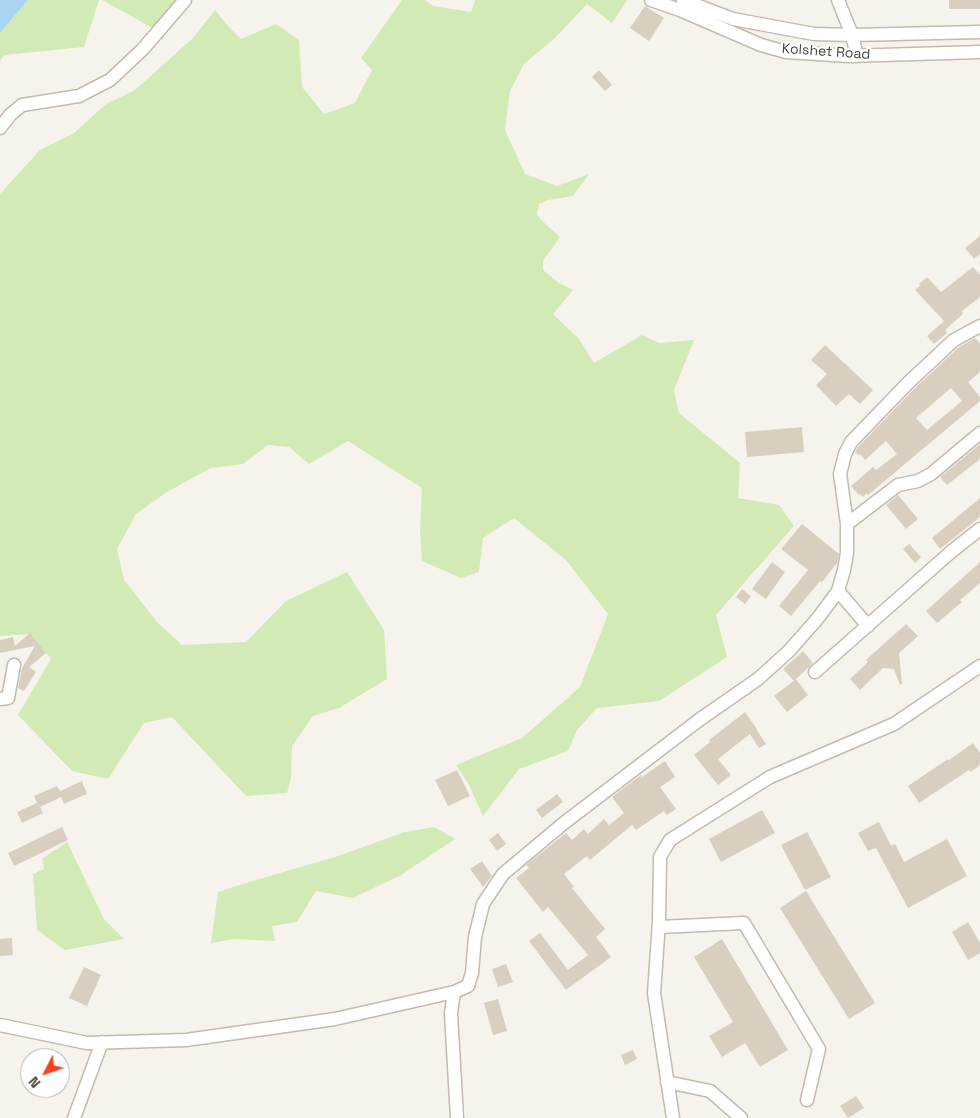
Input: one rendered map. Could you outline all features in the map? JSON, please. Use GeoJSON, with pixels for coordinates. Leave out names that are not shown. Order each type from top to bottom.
{"type":"FeatureCollection","features":[{"type":"Feature","properties":{"kind":"street"},"geometry":{"type":"LineString","coordinates":[[0,128],[10,115],[22,105],[79,96],[110,80],[143,49],[185,0]]}},
{"type":"Feature","properties":{"kind":"street","name":"Kolshet Road"},"geometry":{"type":"LineString","coordinates":[[652,0],[730,24],[814,34],[980,32]]}},
{"type":"Feature","properties":{"kind":"street","name":"Kolshet Road"},"geometry":{"type":"LineString","coordinates":[[683,0],[730,24],[761,45],[786,52],[857,56],[980,52]]}},
{"type":"Feature","properties":{"kind":"street"},"geometry":{"type":"LineString","coordinates":[[838,0],[852,35],[857,56]]}},
{"type":"Feature","properties":{"kind":"street"},"geometry":{"type":"LineString","coordinates":[[0,1025],[87,1043],[186,1040],[335,1019],[454,992],[468,986],[472,973],[475,937],[482,904],[503,874],[683,732],[758,679],[789,651],[818,618],[838,591],[847,553],[847,524],[840,474],[845,454],[851,442],[908,382],[954,340],[980,326]]}},
{"type":"Feature","properties":{"kind":"street"},"geometry":{"type":"LineString","coordinates":[[847,524],[898,484],[918,481],[931,474],[980,433]]}},
{"type":"Feature","properties":{"kind":"street"},"geometry":{"type":"LineString","coordinates":[[815,672],[952,551],[980,529]]}},
{"type":"Feature","properties":{"kind":"street"},"geometry":{"type":"LineString","coordinates":[[838,591],[868,626]]}},
{"type":"Feature","properties":{"kind":"street"},"geometry":{"type":"LineString","coordinates":[[0,699],[8,698],[14,665]]}},
{"type":"Feature","properties":{"kind":"street"},"geometry":{"type":"LineString","coordinates":[[673,1118],[654,993],[659,927],[660,857],[670,840],[770,777],[894,724],[980,666]]}},
{"type":"Feature","properties":{"kind":"street"},"geometry":{"type":"LineString","coordinates":[[659,927],[744,923],[820,1049],[807,1100]]}},
{"type":"Feature","properties":{"kind":"street"},"geometry":{"type":"LineString","coordinates":[[454,992],[451,1013],[457,1118]]}},
{"type":"Feature","properties":{"kind":"street"},"geometry":{"type":"LineString","coordinates":[[74,1118],[102,1042]]}},
{"type":"Feature","properties":{"kind":"street"},"geometry":{"type":"LineString","coordinates":[[667,1082],[710,1091],[741,1118]]}},
{"type":"Feature","properties":{"kind":"green space"},"geometry":{"type":"Polygon","coordinates":[[[28,0],[99,0],[84,47],[4,55],[0,61],[0,33],[28,0]]]}},
{"type":"Feature","properties":{"kind":"green space"},"geometry":{"type":"Polygon","coordinates":[[[102,0],[186,0],[158,31],[102,0]]]}},
{"type":"Feature","properties":{"kind":"green space"},"geometry":{"type":"Polygon","coordinates":[[[402,0],[425,0],[433,6],[471,12],[475,0],[627,0],[612,23],[587,4],[555,38],[524,64],[510,91],[505,130],[525,174],[557,186],[589,174],[573,196],[548,200],[539,204],[537,214],[540,219],[560,237],[543,261],[543,270],[559,283],[573,290],[553,314],[579,339],[594,363],[642,335],[659,343],[694,340],[674,390],[679,413],[740,463],[738,498],[779,505],[794,526],[716,615],[727,657],[659,701],[597,708],[577,730],[568,751],[519,769],[483,816],[469,785],[456,765],[522,738],[580,687],[608,614],[566,560],[514,518],[483,538],[479,572],[461,578],[422,561],[420,529],[422,488],[348,441],[309,464],[289,447],[268,445],[243,464],[211,468],[167,492],[136,514],[117,549],[124,580],[157,622],[182,645],[246,642],[286,601],[347,572],[384,630],[387,679],[339,708],[313,716],[292,746],[291,778],[287,793],[246,796],[172,717],[144,723],[108,779],[72,771],[18,715],[51,659],[30,634],[0,636],[0,194],[40,150],[74,133],[106,104],[135,90],[193,38],[215,10],[241,39],[276,24],[299,40],[302,87],[324,114],[355,103],[372,70],[361,58],[402,0]]]}},
{"type":"Feature","properties":{"kind":"green space"},"geometry":{"type":"Polygon","coordinates":[[[434,827],[455,839],[401,875],[353,898],[316,891],[297,922],[272,926],[275,941],[234,939],[211,943],[218,892],[338,856],[405,832],[434,827]]]}},
{"type":"Feature","properties":{"kind":"green space"},"geometry":{"type":"Polygon","coordinates":[[[67,842],[104,919],[124,939],[65,950],[37,930],[33,874],[44,869],[42,859],[67,842]]]}},
{"type":"Feature","properties":{"kind":"water"},"geometry":{"type":"Polygon","coordinates":[[[0,0],[28,0],[0,33],[0,0]]]}},
{"type":"Feature","properties":{"kind":"building"},"geometry":{"type":"Polygon","coordinates":[[[949,0],[980,0],[980,9],[949,9],[949,0]]]}},
{"type":"Feature","properties":{"kind":"building"},"geometry":{"type":"Polygon","coordinates":[[[645,6],[664,18],[649,41],[630,28],[645,6]]]}},
{"type":"Feature","properties":{"kind":"building"},"geometry":{"type":"Polygon","coordinates":[[[599,70],[612,85],[605,91],[592,77],[599,70]]]}},
{"type":"Feature","properties":{"kind":"building"},"geometry":{"type":"Polygon","coordinates":[[[980,236],[980,254],[974,259],[965,248],[980,236]]]}},
{"type":"Feature","properties":{"kind":"building"},"geometry":{"type":"Polygon","coordinates":[[[973,267],[980,275],[980,297],[962,311],[963,314],[945,330],[947,333],[934,344],[927,336],[944,321],[915,290],[927,277],[941,292],[973,267]]]}},
{"type":"Feature","properties":{"kind":"building"},"geometry":{"type":"Polygon","coordinates":[[[975,338],[980,343],[980,372],[968,382],[980,397],[980,401],[868,495],[867,493],[863,497],[859,495],[851,486],[873,467],[876,470],[897,454],[886,441],[865,460],[860,454],[858,455],[855,452],[858,447],[915,388],[959,347],[975,338]],[[951,388],[916,418],[927,430],[962,401],[951,388]]]}},
{"type":"Feature","properties":{"kind":"building"},"geometry":{"type":"Polygon","coordinates":[[[825,345],[873,390],[860,404],[849,394],[836,406],[816,385],[827,374],[811,360],[825,345]]]}},
{"type":"Feature","properties":{"kind":"building"},"geometry":{"type":"Polygon","coordinates":[[[802,427],[804,452],[747,457],[745,432],[802,427]]]}},
{"type":"Feature","properties":{"kind":"building"},"geometry":{"type":"Polygon","coordinates":[[[980,444],[980,459],[947,485],[940,477],[980,444]]]}},
{"type":"Feature","properties":{"kind":"building"},"geometry":{"type":"Polygon","coordinates":[[[898,495],[918,519],[906,529],[886,505],[898,495]]]}},
{"type":"Feature","properties":{"kind":"building"},"geometry":{"type":"Polygon","coordinates":[[[980,498],[980,517],[940,549],[932,538],[980,498]]]}},
{"type":"Feature","properties":{"kind":"building"},"geometry":{"type":"Polygon","coordinates":[[[802,524],[839,554],[837,563],[791,616],[779,606],[808,570],[781,549],[802,524]]]}},
{"type":"Feature","properties":{"kind":"building"},"geometry":{"type":"Polygon","coordinates":[[[909,544],[921,557],[915,563],[903,549],[909,544]]]}},
{"type":"Feature","properties":{"kind":"building"},"geometry":{"type":"Polygon","coordinates":[[[772,562],[785,572],[766,599],[752,589],[772,562]]]}},
{"type":"Feature","properties":{"kind":"building"},"geometry":{"type":"Polygon","coordinates":[[[980,562],[980,583],[960,600],[962,602],[937,623],[926,611],[980,562]]]}},
{"type":"Feature","properties":{"kind":"building"},"geometry":{"type":"Polygon","coordinates":[[[742,589],[751,596],[745,604],[736,597],[742,589]]]}},
{"type":"Feature","properties":{"kind":"building"},"geometry":{"type":"Polygon","coordinates":[[[906,624],[918,636],[899,653],[902,684],[900,685],[894,669],[883,668],[860,690],[850,679],[868,662],[866,660],[906,624]]]}},
{"type":"Feature","properties":{"kind":"building"},"geometry":{"type":"Polygon","coordinates":[[[30,633],[46,653],[29,667],[36,672],[24,691],[18,688],[22,668],[35,646],[0,653],[0,640],[13,637],[15,646],[30,633]]]}},
{"type":"Feature","properties":{"kind":"building"},"geometry":{"type":"Polygon","coordinates":[[[803,651],[813,663],[794,681],[783,669],[803,651]]]}},
{"type":"Feature","properties":{"kind":"building"},"geometry":{"type":"Polygon","coordinates":[[[796,679],[808,695],[787,712],[774,696],[796,679]]]}},
{"type":"Feature","properties":{"kind":"building"},"geometry":{"type":"Polygon","coordinates":[[[745,712],[766,744],[759,748],[750,734],[718,759],[731,775],[718,785],[694,755],[710,742],[709,740],[745,712]]]}},
{"type":"Feature","properties":{"kind":"building"},"geometry":{"type":"Polygon","coordinates":[[[973,743],[980,753],[980,765],[971,772],[969,770],[919,803],[908,786],[973,743]]]}},
{"type":"Feature","properties":{"kind":"building"},"geometry":{"type":"Polygon","coordinates":[[[665,761],[675,777],[660,787],[676,809],[667,815],[664,811],[636,830],[632,825],[590,860],[587,856],[564,874],[574,887],[572,888],[605,929],[596,937],[611,957],[566,990],[529,941],[540,933],[568,970],[588,955],[548,907],[543,912],[516,878],[529,868],[526,865],[566,833],[572,840],[584,829],[588,834],[604,819],[609,825],[624,813],[612,797],[641,775],[642,777],[665,761]]]}},
{"type":"Feature","properties":{"kind":"building"},"geometry":{"type":"Polygon","coordinates":[[[457,770],[470,796],[448,806],[435,780],[457,770]]]}},
{"type":"Feature","properties":{"kind":"building"},"geometry":{"type":"Polygon","coordinates":[[[82,781],[87,794],[64,804],[61,797],[40,807],[43,813],[22,823],[17,812],[37,803],[34,796],[57,786],[60,791],[82,781]]]}},
{"type":"Feature","properties":{"kind":"building"},"geometry":{"type":"Polygon","coordinates":[[[557,794],[563,802],[542,818],[536,810],[557,794]]]}},
{"type":"Feature","properties":{"kind":"building"},"geometry":{"type":"Polygon","coordinates":[[[762,810],[775,833],[721,862],[709,839],[762,810]]]}},
{"type":"Feature","properties":{"kind":"building"},"geometry":{"type":"Polygon","coordinates":[[[879,822],[891,846],[895,844],[904,862],[947,839],[967,876],[908,908],[876,848],[868,851],[858,833],[879,822]]]}},
{"type":"Feature","properties":{"kind":"building"},"geometry":{"type":"Polygon","coordinates":[[[62,827],[68,840],[14,866],[8,853],[62,827]]]}},
{"type":"Feature","properties":{"kind":"building"},"geometry":{"type":"Polygon","coordinates":[[[807,832],[831,877],[805,890],[781,845],[807,832]]]}},
{"type":"Feature","properties":{"kind":"building"},"geometry":{"type":"Polygon","coordinates":[[[498,833],[506,844],[497,851],[489,840],[498,833]]]}},
{"type":"Feature","properties":{"kind":"building"},"geometry":{"type":"Polygon","coordinates":[[[482,861],[492,876],[483,887],[470,869],[482,861]]]}},
{"type":"Feature","properties":{"kind":"building"},"geometry":{"type":"Polygon","coordinates":[[[806,891],[875,1003],[849,1019],[780,908],[806,891]]]}},
{"type":"Feature","properties":{"kind":"building"},"geometry":{"type":"Polygon","coordinates":[[[968,922],[980,943],[980,953],[968,960],[952,932],[968,922]]]}},
{"type":"Feature","properties":{"kind":"building"},"geometry":{"type":"Polygon","coordinates":[[[12,938],[13,955],[0,956],[0,939],[12,938]]]}},
{"type":"Feature","properties":{"kind":"building"},"geometry":{"type":"Polygon","coordinates":[[[722,939],[788,1050],[760,1067],[745,1043],[722,1057],[709,1036],[733,1022],[694,957],[722,939]]]}},
{"type":"Feature","properties":{"kind":"building"},"geometry":{"type":"Polygon","coordinates":[[[506,964],[513,982],[498,987],[492,969],[506,964]]]}},
{"type":"Feature","properties":{"kind":"building"},"geometry":{"type":"Polygon","coordinates":[[[84,967],[101,975],[87,1006],[69,998],[84,967]]]}},
{"type":"Feature","properties":{"kind":"building"},"geometry":{"type":"Polygon","coordinates":[[[498,999],[507,1031],[493,1035],[484,1003],[498,999]]]}},
{"type":"Feature","properties":{"kind":"building"},"geometry":{"type":"Polygon","coordinates":[[[633,1050],[637,1059],[625,1065],[621,1055],[633,1050]]]}},
{"type":"Feature","properties":{"kind":"building"},"geometry":{"type":"Polygon","coordinates":[[[856,1096],[864,1108],[848,1118],[840,1106],[856,1096]]]}}]}
